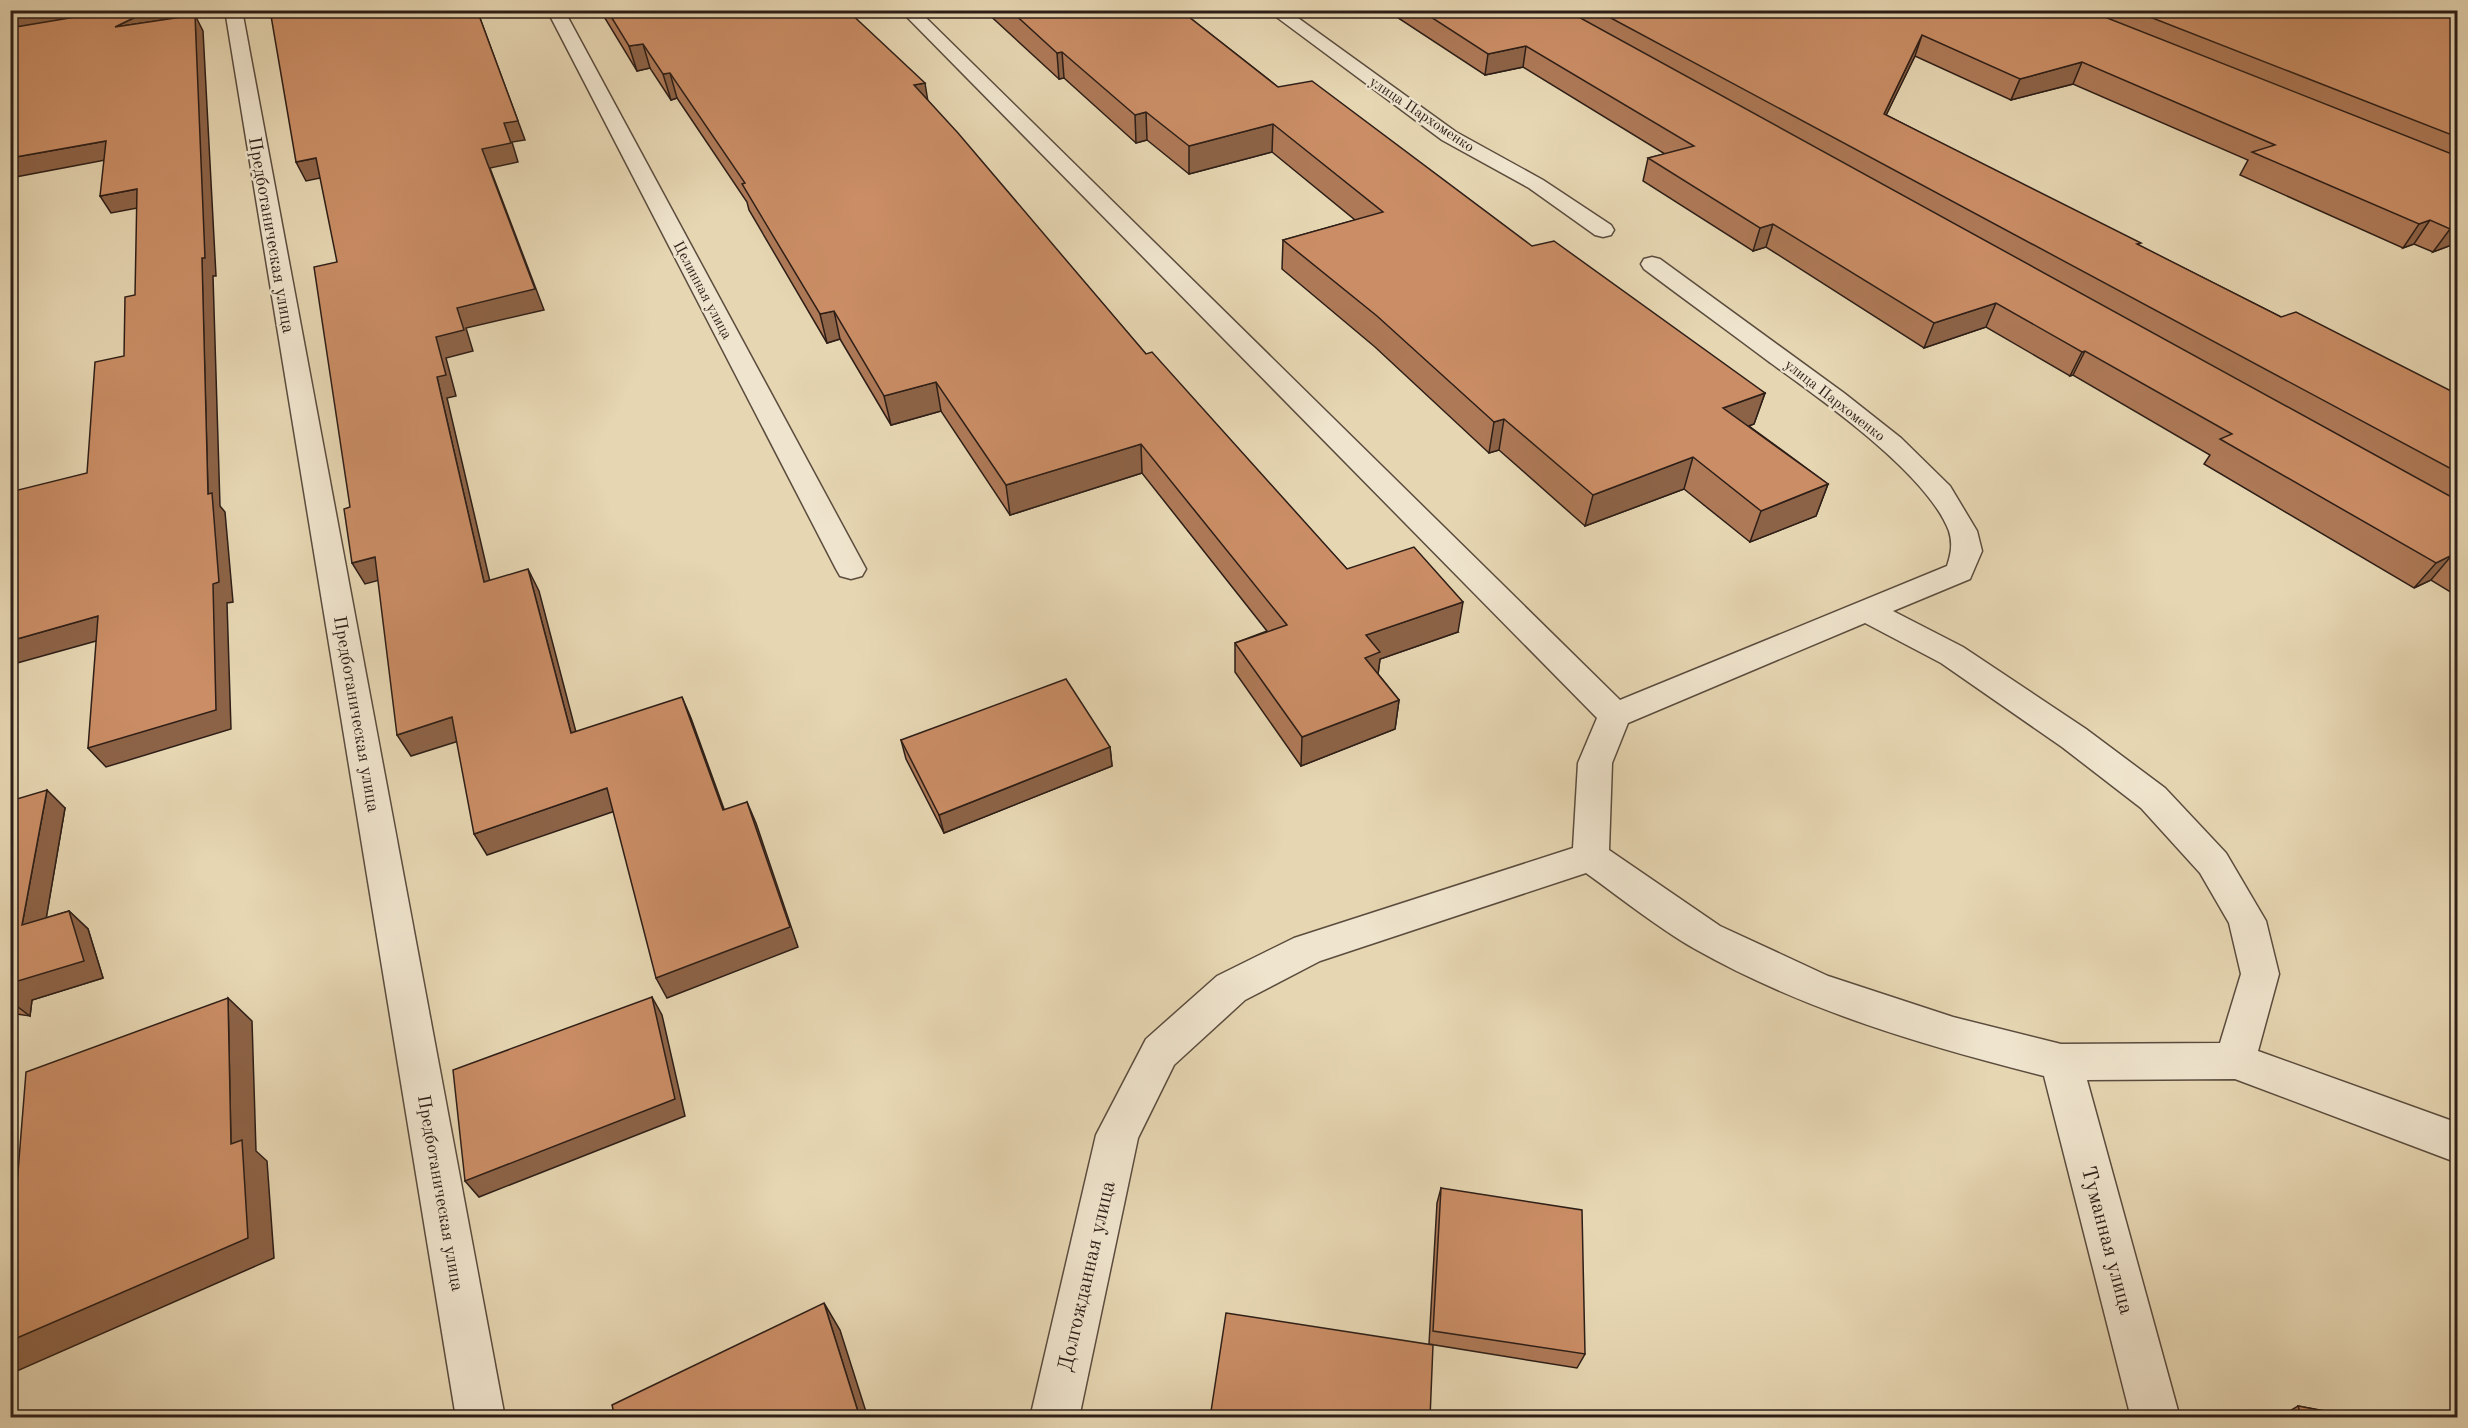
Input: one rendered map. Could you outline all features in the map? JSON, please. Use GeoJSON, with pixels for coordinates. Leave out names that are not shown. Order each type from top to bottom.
{"type":"FeatureCollection","features":[{"type":"Feature","properties":{"kind":"street"},"geometry":{"type":"LineString","coordinates":[[112,21],[179,10]]}},
{"type":"Feature","properties":{"kind":"street","name":"Предботаническая улица"},"geometry":{"type":"LineString","coordinates":[[233,10],[481,1418]]}},
{"type":"Feature","properties":{"kind":"street","name":"Целинная улица"},"geometry":{"type":"LineString","coordinates":[[555,10],[851,568]]}},
{"type":"Feature","properties":{"kind":"street"},"geometry":{"type":"LineString","coordinates":[[908,10],[1616,715]]}},
{"type":"Feature","properties":{"kind":"street","name":"улица Пархоменко"},"geometry":{"type":"LineString","coordinates":[[1275,10],[1449,136],[1536,184],[1603,230]]}},
{"type":"Feature","properties":{"kind":"street","name":"улица Пархоменко"},"geometry":{"type":"LineString","coordinates":[[1652,264],[1835,398],[1891,444],[1940,492],[1963,531],[1967,551],[1959,572],[1866,610]]}},
{"type":"Feature","properties":{"kind":"street"},"geometry":{"type":"LineString","coordinates":[[2235,1061],[2260,974],[2247,921],[2213,863],[2152,798],[2074,738],[1952,655],[1866,610],[1616,715],[1595,763],[1590,857],[1707,937],[1817,989],[1953,1035],[2061,1062],[2235,1061],[2457,1143]]}},
{"type":"Feature","properties":{"kind":"street","name":"Долгожданная улица"},"geometry":{"type":"LineString","coordinates":[[1054,1418],[1117,1135],[1160,1052],[1231,988],[1308,949],[1590,857]]}},
{"type":"Feature","properties":{"kind":"street","name":"Туманная улица"},"geometry":{"type":"LineString","coordinates":[[2061,1062],[2156,1418]]}},
{"type":"Feature","properties":{"kind":"building"},"geometry":{"type":"Polygon","coordinates":[[[10,10],[28,10],[10,13],[10,10]]]}},
{"type":"Feature","properties":{"kind":"building"},"geometry":{"type":"Polygon","coordinates":[[[117,10],[150,10],[115,27],[195,15],[205,258],[202,258],[208,494],[212,493],[219,582],[213,584],[216,710],[88,748],[98,616],[10,641],[10,492],[87,473],[95,362],[124,356],[125,297],[135,295],[137,189],[100,196],[106,141],[10,158],[10,28],[117,10]]]}},
{"type":"Feature","properties":{"kind":"building"},"geometry":{"type":"Polygon","coordinates":[[[270,10],[477,10],[518,121],[504,123],[511,143],[482,149],[535,289],[457,308],[464,330],[436,337],[446,375],[437,377],[484,582],[528,569],[571,733],[682,697],[723,810],[747,802],[790,927],[656,978],[607,788],[474,834],[452,717],[397,735],[375,557],[352,563],[344,509],[350,507],[314,267],[337,262],[316,158],[296,162],[270,10]]]}},
{"type":"Feature","properties":{"kind":"building"},"geometry":{"type":"Polygon","coordinates":[[[607,10],[847,10],[925,83],[914,85],[958,133],[1146,354],[1152,352],[1347,569],[1414,547],[1463,602],[1366,635],[1380,652],[1365,658],[1399,700],[1302,737],[1235,643],[1287,625],[1141,444],[1006,485],[936,382],[884,396],[834,311],[820,314],[742,184],[745,183],[670,73],[663,74],[643,44],[629,46],[607,10]]]}},
{"type":"Feature","properties":{"kind":"building"},"geometry":{"type":"Polygon","coordinates":[[[1010,10],[1180,10],[1278,87],[1312,81],[1532,246],[1554,241],[1765,393],[1723,408],[1828,484],[1761,511],[1693,457],[1593,495],[1504,419],[1494,422],[1377,316],[1283,240],[1383,212],[1273,124],[1189,146],[1146,112],[1135,115],[1062,52],[1057,53],[1010,10]]]}},
{"type":"Feature","properties":{"kind":"building"},"geometry":{"type":"Polygon","coordinates":[[[1420,10],[1566,10],[2457,500],[2457,558],[2452,555],[2436,563],[2220,439],[2232,434],[1996,303],[1934,323],[1773,224],[1760,228],[1648,158],[1694,146],[1526,46],[1488,54],[1420,10]]]}},
{"type":"Feature","properties":{"kind":"building"},"geometry":{"type":"Polygon","coordinates":[[[1596,10],[2087,10],[2457,156],[2457,226],[2450,229],[2430,220],[2419,224],[2252,152],[2275,145],[2082,62],[2020,79],[1922,35],[1884,114],[2141,243],[2137,244],[2281,317],[2296,312],[2457,394],[2457,472],[1596,10]]]}},
{"type":"Feature","properties":{"kind":"building"},"geometry":{"type":"Polygon","coordinates":[[[2132,10],[2457,10],[2457,137],[2132,10]]]}},
{"type":"Feature","properties":{"kind":"building"},"geometry":{"type":"Polygon","coordinates":[[[1066,679],[1110,747],[939,815],[901,740],[1066,679]]]}},
{"type":"Feature","properties":{"kind":"building"},"geometry":{"type":"Polygon","coordinates":[[[47,790],[22,925],[69,911],[84,961],[11,983],[10,987],[10,801],[47,790]]]}},
{"type":"Feature","properties":{"kind":"building"},"geometry":{"type":"Polygon","coordinates":[[[652,997],[675,1099],[465,1181],[453,1070],[652,997]]]}},
{"type":"Feature","properties":{"kind":"building"},"geometry":{"type":"Polygon","coordinates":[[[228,998],[231,1144],[242,1140],[248,1238],[10,1341],[10,1235],[13,1234],[26,1072],[228,998]]]}},
{"type":"Feature","properties":{"kind":"building"},"geometry":{"type":"Polygon","coordinates":[[[1441,1188],[1582,1210],[1585,1354],[1433,1331],[1441,1188]]]}},
{"type":"Feature","properties":{"kind":"building"},"geometry":{"type":"Polygon","coordinates":[[[824,1303],[860,1418],[615,1418],[612,1405],[824,1303]]]}},
{"type":"Feature","properties":{"kind":"building"},"geometry":{"type":"Polygon","coordinates":[[[1226,1313],[1433,1345],[1430,1418],[1210,1418],[1226,1313]]]}},
{"type":"Feature","properties":{"kind":"building"},"geometry":{"type":"Polygon","coordinates":[[[2298,1406],[2362,1418],[2302,1418],[2298,1406]]]}}]}
